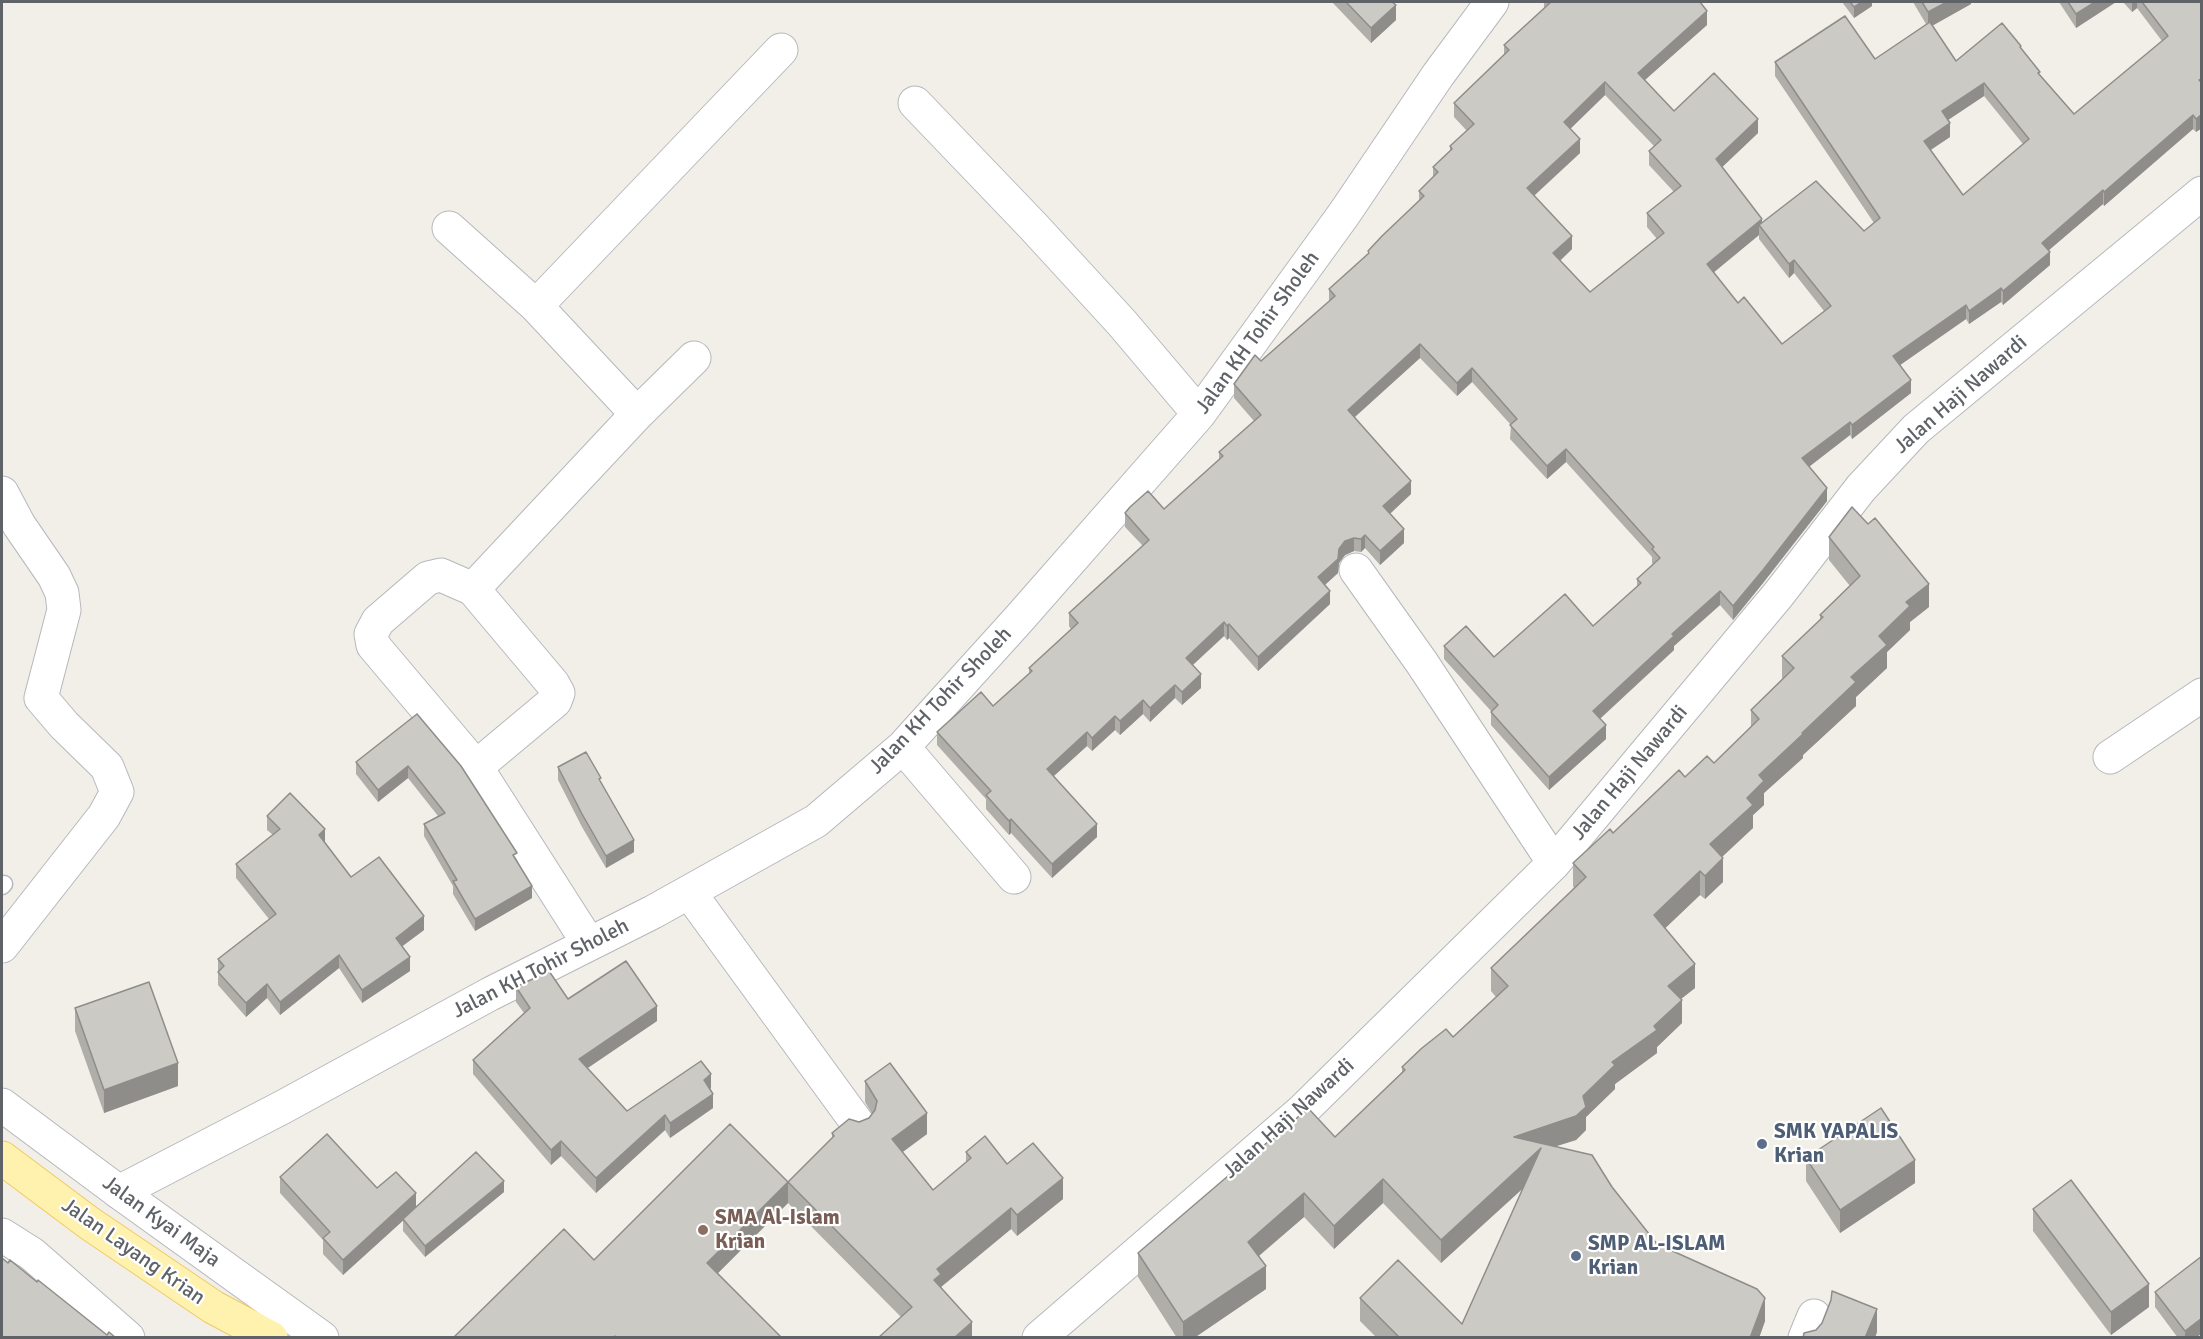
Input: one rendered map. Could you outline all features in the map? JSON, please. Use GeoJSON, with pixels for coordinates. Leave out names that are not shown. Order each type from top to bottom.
{"type":"FeatureCollection","features":[{"type":"Feature","properties":{"kind":"main road","name":"Jalan Layang Krian"},"geometry":{"type":"LineString","coordinates":[[2,1158],[89,1223],[213,1307],[271,1338]]}},
{"type":"Feature","properties":{"kind":"street","name":"Jalan KH Tohir Sholeh"},"geometry":{"type":"LineString","coordinates":[[119,1192],[283,1107],[490,994],[689,892],[816,821],[903,747],[1199,414],[1338,224],[1438,75],[1492,2]]}},
{"type":"Feature","properties":{"kind":"street"},"geometry":{"type":"LineString","coordinates":[[536,306],[781,50]]}},
{"type":"Feature","properties":{"kind":"street"},"geometry":{"type":"LineString","coordinates":[[915,103],[1034,226],[1122,323],[1199,414]]}},
{"type":"Feature","properties":{"kind":"street","name":"Jalan Haji Nawardi"},"geometry":{"type":"LineString","coordinates":[[1039,1338],[1302,1111],[1554,863],[1779,595],[1861,488],[1916,429],[2202,193]]}},
{"type":"Feature","properties":{"kind":"street"},"geometry":{"type":"LineString","coordinates":[[449,228],[536,306],[638,414]]}},
{"type":"Feature","properties":{"kind":"street"},"geometry":{"type":"LineString","coordinates":[[473,589],[694,358]]}},
{"type":"Feature","properties":{"kind":"street"},"geometry":{"type":"LineString","coordinates":[[2,493],[18,525],[54,576],[62,593],[64,610],[41,698],[64,725],[107,767],[117,792],[104,816],[2,946]]}},
{"type":"Feature","properties":{"kind":"street"},"geometry":{"type":"LineString","coordinates":[[1356,570],[1422,663],[1554,863]]}},
{"type":"Feature","properties":{"kind":"street"},"geometry":{"type":"LineString","coordinates":[[476,767],[555,700],[558,693],[553,684],[473,589],[441,575],[428,578],[378,621],[371,634],[373,645],[476,767],[590,944]]}},
{"type":"Feature","properties":{"kind":"street"},"geometry":{"type":"LineString","coordinates":[[2110,757],[2202,696]]}},
{"type":"Feature","properties":{"kind":"street"},"geometry":{"type":"LineString","coordinates":[[903,747],[1014,877]]}},
{"type":"Feature","properties":{"kind":"street"},"geometry":{"type":"LineString","coordinates":[[689,892],[858,1124]]}},
{"type":"Feature","properties":{"kind":"street","name":"Jalan Kyai Maja"},"geometry":{"type":"LineString","coordinates":[[2,1105],[322,1338]]}},
{"type":"Feature","properties":{"kind":"street"},"geometry":{"type":"LineString","coordinates":[[2,1234],[32,1254],[128,1338]]}},
{"type":"Feature","properties":{"kind":"building"},"geometry":{"type":"Polygon","coordinates":[[[1346,2],[1392,2],[1396,5],[1371,28],[1346,2]]]}},
{"type":"Feature","properties":{"kind":"building"},"geometry":{"type":"Polygon","coordinates":[[[1551,2],[1700,2],[1707,11],[1638,73],[1674,111],[1714,73],[1758,119],[1716,159],[1762,219],[1707,264],[1738,303],[1744,297],[1782,344],[1831,306],[1794,260],[1789,264],[1759,225],[1816,181],[1864,231],[1880,218],[1775,62],[1845,16],[1875,59],[1930,22],[1956,61],[2002,23],[2040,72],[2038,73],[2074,114],[2168,36],[2142,2],[2202,2],[2202,78],[2199,80],[2202,83],[2202,114],[2196,119],[2193,115],[2042,243],[2050,252],[2003,291],[2001,288],[1969,311],[1966,305],[1893,356],[1911,380],[1852,425],[1850,422],[1802,458],[1827,488],[1763,570],[1733,606],[1720,591],[1672,634],[1674,636],[1593,711],[1606,725],[1549,777],[1491,712],[1498,705],[1444,646],[1466,626],[1494,657],[1565,594],[1593,626],[1641,583],[1637,579],[1660,558],[1652,549],[1654,547],[1566,449],[1547,466],[1510,425],[1517,419],[1472,368],[1457,383],[1420,344],[1348,410],[1411,481],[1383,506],[1404,529],[1380,551],[1365,535],[1361,539],[1354,538],[1345,541],[1339,549],[1338,559],[1318,577],[1330,591],[1258,657],[1229,624],[1227,626],[1224,622],[1186,658],[1201,674],[1182,692],[1175,685],[1150,708],[1143,700],[1120,721],[1115,716],[1092,738],[1087,732],[1047,769],[1097,824],[1052,864],[986,795],[991,791],[937,732],[981,692],[993,706],[1032,671],[1029,668],[1078,623],[1069,613],[1149,540],[1125,513],[1130,507],[1148,491],[1164,509],[1223,456],[1219,452],[1261,415],[1234,384],[1255,355],[1261,361],[1335,296],[1329,289],[1369,253],[1368,251],[1382,236],[1424,196],[1419,191],[1438,172],[1433,167],[1452,149],[1450,146],[1474,124],[1454,103],[1509,50],[1504,45],[1551,2]],[[1605,82],[1564,122],[1580,139],[1527,188],[1572,236],[1553,253],[1590,292],[1664,233],[1647,213],[1681,186],[1649,151],[1661,140],[1605,82]],[[1984,83],[1942,111],[1950,123],[1924,141],[1963,195],[2029,139],[1984,83]]]}},
{"type":"Feature","properties":{"kind":"building"},"geometry":{"type":"Polygon","coordinates":[[[1850,2],[1862,2],[1854,7],[1850,2]]]}},
{"type":"Feature","properties":{"kind":"building"},"geometry":{"type":"Polygon","coordinates":[[[1922,2],[1947,2],[1928,12],[1922,2]]]}},
{"type":"Feature","properties":{"kind":"building"},"geometry":{"type":"Polygon","coordinates":[[[2068,2],[2095,2],[2076,14],[2068,2]]]}},
{"type":"Feature","properties":{"kind":"building"},"geometry":{"type":"Polygon","coordinates":[[[1852,507],[1868,524],[1875,518],[1929,584],[1906,602],[1910,606],[1879,636],[1887,645],[1851,677],[1856,682],[1759,775],[1764,781],[1747,798],[1753,805],[1710,844],[1723,858],[1705,876],[1700,871],[1654,915],[1695,964],[1668,986],[1682,1000],[1654,1026],[1657,1030],[1612,1062],[1615,1065],[1583,1096],[1586,1107],[1576,1116],[1514,1137],[1592,1155],[1612,1187],[1657,1244],[1757,1289],[1765,1298],[1750,1338],[1400,1338],[1360,1298],[1398,1260],[1462,1324],[1541,1148],[1441,1240],[1383,1179],[1334,1226],[1304,1193],[1248,1242],[1266,1266],[1183,1322],[1138,1253],[1308,1108],[1335,1137],[1405,1070],[1402,1067],[1422,1048],[1446,1029],[1453,1037],[1508,986],[1491,968],[1586,877],[1573,863],[1610,829],[1613,833],[1679,770],[1685,777],[1707,756],[1714,763],[1759,719],[1751,710],[1794,668],[1782,656],[1823,617],[1820,615],[1860,576],[1829,537],[1852,507]]]}},
{"type":"Feature","properties":{"kind":"building"},"geometry":{"type":"Polygon","coordinates":[[[417,714],[461,766],[517,853],[513,855],[532,886],[475,919],[453,881],[457,880],[424,824],[445,813],[408,766],[378,790],[356,762],[417,714]]]}},
{"type":"Feature","properties":{"kind":"building"},"geometry":{"type":"Polygon","coordinates":[[[586,752],[634,840],[606,856],[558,767],[586,752]]]}},
{"type":"Feature","properties":{"kind":"building"},"geometry":{"type":"Polygon","coordinates":[[[290,793],[325,829],[319,835],[351,877],[379,857],[424,916],[396,938],[410,957],[362,990],[339,955],[280,1002],[267,984],[246,1003],[218,972],[224,966],[218,959],[276,914],[236,864],[280,829],[267,816],[290,793]]]}},
{"type":"Feature","properties":{"kind":"building"},"geometry":{"type":"Polygon","coordinates":[[[626,961],[657,1006],[579,1059],[627,1111],[701,1061],[711,1074],[704,1080],[713,1094],[670,1123],[665,1115],[596,1178],[561,1141],[551,1150],[473,1060],[530,1008],[516,987],[549,971],[568,999],[626,961]]]}},
{"type":"Feature","properties":{"kind":"building"},"geometry":{"type":"Polygon","coordinates":[[[149,982],[178,1063],[104,1090],[75,1008],[149,982]]]}},
{"type":"Feature","properties":{"kind":"building"},"geometry":{"type":"Polygon","coordinates":[[[890,1063],[927,1113],[892,1139],[933,1190],[971,1158],[966,1152],[985,1136],[1007,1164],[1033,1143],[1063,1178],[1017,1215],[1011,1208],[937,1269],[941,1274],[934,1280],[972,1322],[954,1338],[878,1338],[912,1307],[788,1182],[834,1136],[832,1133],[849,1119],[859,1122],[869,1118],[875,1110],[877,1101],[865,1081],[890,1063]]]}},
{"type":"Feature","properties":{"kind":"building"},"geometry":{"type":"Polygon","coordinates":[[[1881,1108],[1915,1160],[1840,1210],[1806,1158],[1881,1108]]]}},
{"type":"Feature","properties":{"kind":"building"},"geometry":{"type":"Polygon","coordinates":[[[730,1124],[788,1182],[707,1263],[782,1338],[454,1337],[564,1229],[594,1260],[730,1124]]]}},
{"type":"Feature","properties":{"kind":"building"},"geometry":{"type":"Polygon","coordinates":[[[327,1134],[377,1188],[396,1172],[416,1193],[343,1260],[323,1238],[330,1232],[280,1177],[327,1134]]]}},
{"type":"Feature","properties":{"kind":"building"},"geometry":{"type":"Polygon","coordinates":[[[476,1152],[504,1181],[425,1246],[403,1219],[476,1152]]]}},
{"type":"Feature","properties":{"kind":"building"},"geometry":{"type":"Polygon","coordinates":[[[2071,1180],[2149,1284],[2111,1312],[2033,1209],[2071,1180]]]}},
{"type":"Feature","properties":{"kind":"building"},"geometry":{"type":"Polygon","coordinates":[[[2202,1256],[2202,1318],[2185,1331],[2155,1292],[2202,1256]]]}},
{"type":"Feature","properties":{"kind":"building"},"geometry":{"type":"Polygon","coordinates":[[[2,1258],[8,1263],[10,1260],[107,1335],[109,1332],[116,1338],[2,1338],[2,1258]]]}},
{"type":"Feature","properties":{"kind":"building"},"geometry":{"type":"Polygon","coordinates":[[[1832,1291],[1877,1309],[1865,1338],[1803,1338],[1804,1333],[1816,1330],[1822,1323],[1832,1291]]]}},
{"type":"Feature","properties":{"kind":"place","name":"SMK YAPALIS Krian"},"geometry":{"type":"Point","coordinates":[1762,1144]}},
{"type":"Feature","properties":{"kind":"place","name":"SMA Al-Islam Krian"},"geometry":{"type":"Point","coordinates":[703,1230]}},
{"type":"Feature","properties":{"kind":"place","name":"SMP AL-ISLAM Krian"},"geometry":{"type":"Point","coordinates":[1576,1256]}}]}
